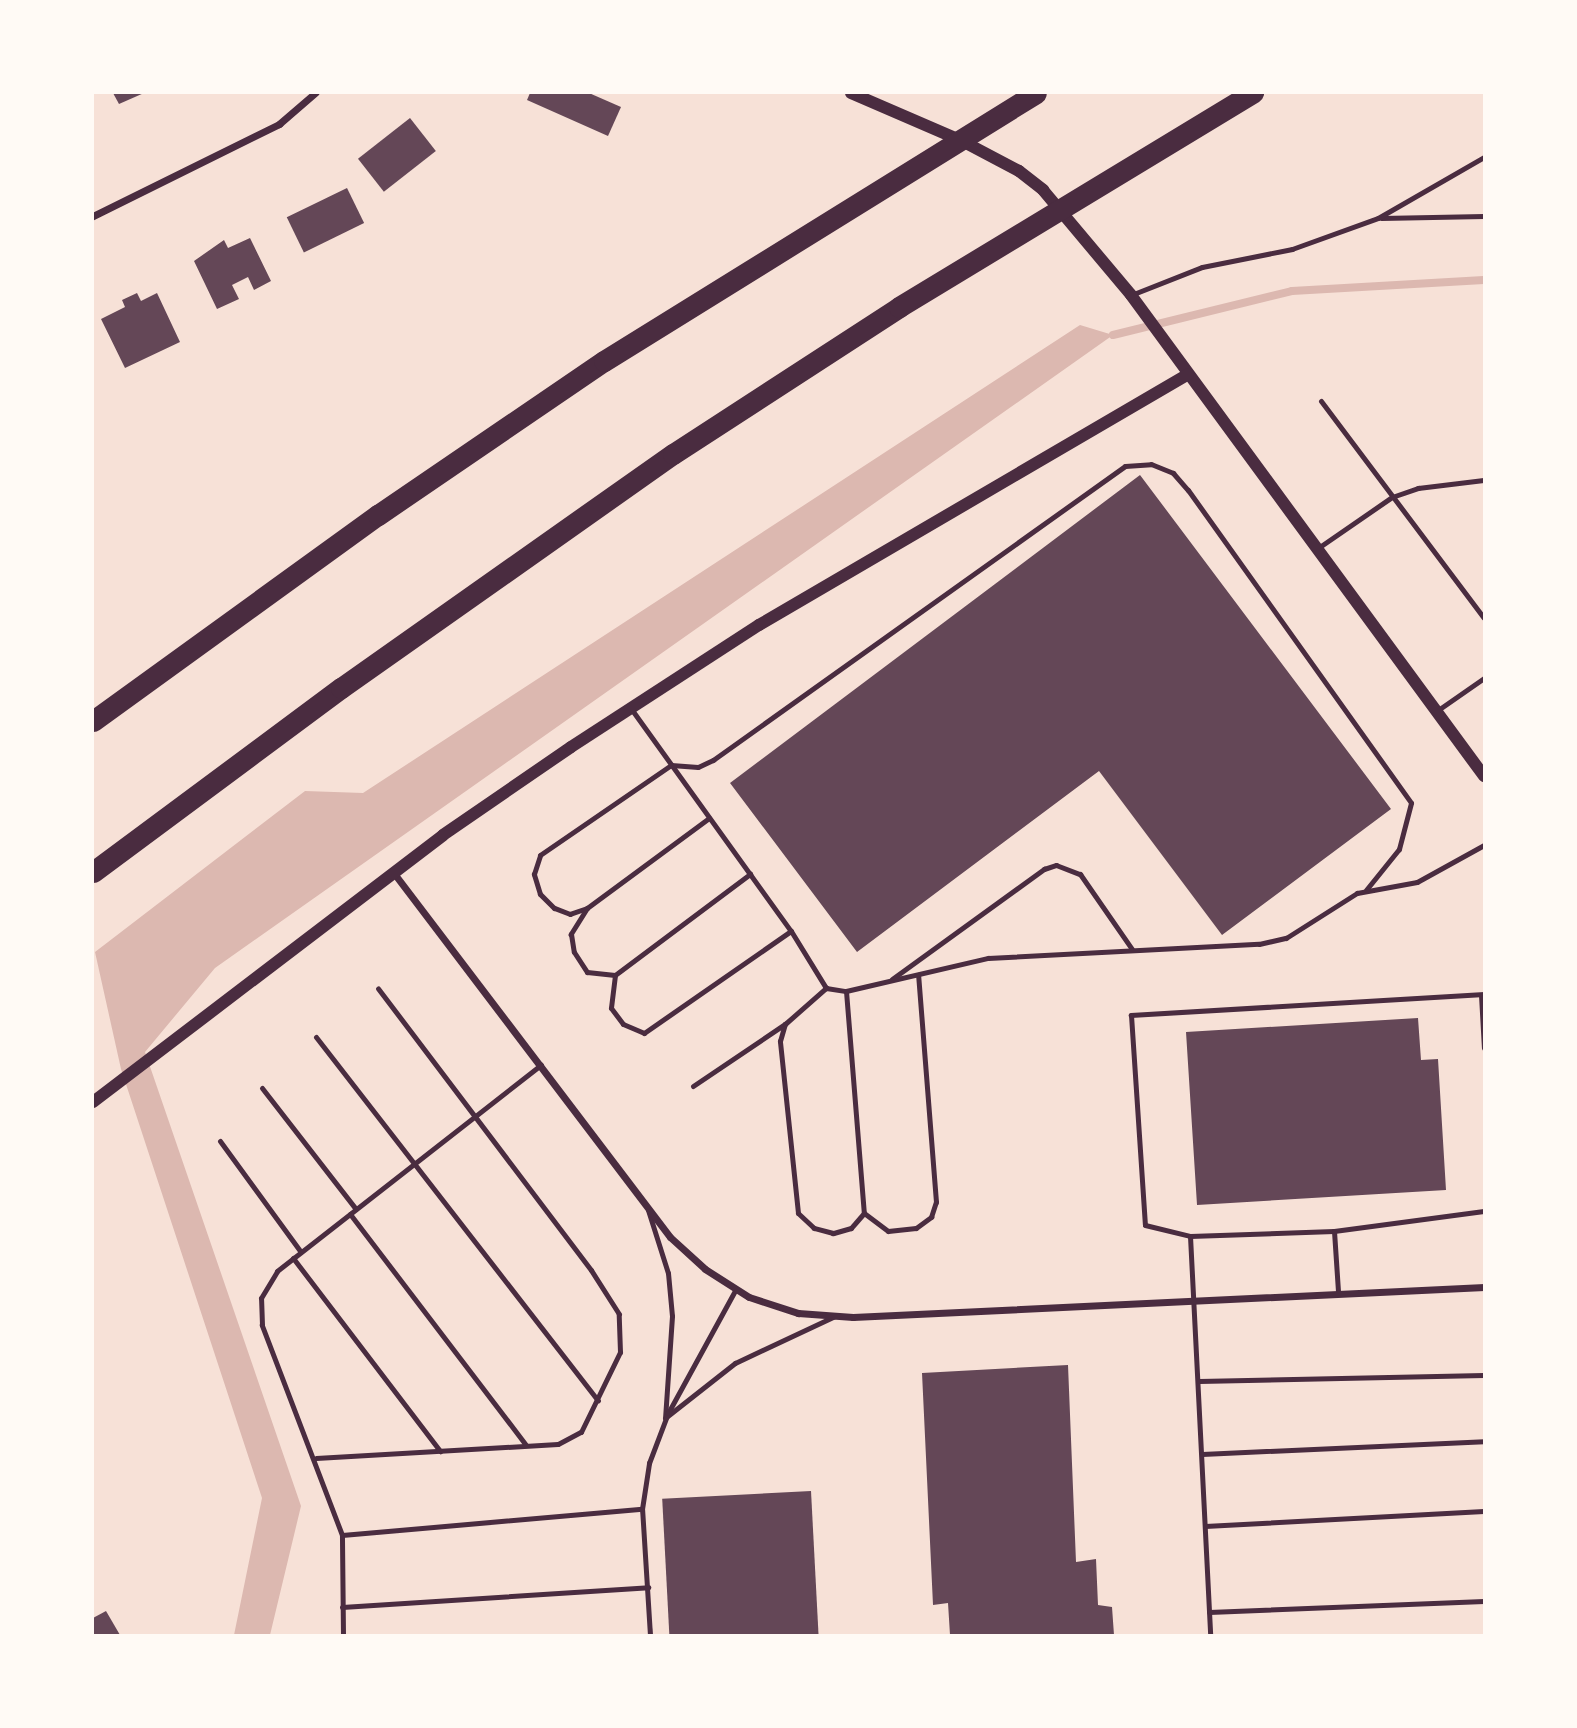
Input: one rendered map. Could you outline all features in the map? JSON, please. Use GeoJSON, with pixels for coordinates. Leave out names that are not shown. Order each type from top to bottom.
{"type":"FeatureCollection","features":[{"type":"Feature","properties":{"kind":"highway"},"geometry":{"type":"LineString","coordinates":[[93,872],[330,696],[673,454],[997,247],[1253,93]]}},
{"type":"Feature","properties":{"kind":"highway"},"geometry":{"type":"LineString","coordinates":[[93,720],[491,437],[859,201],[1032,95]]}},
{"type":"Feature","properties":{"kind":"street"},"geometry":{"type":"LineString","coordinates":[[93,216],[279,124],[315,93]]}},
{"type":"Feature","properties":{"kind":"street"},"geometry":{"type":"LineString","coordinates":[[850,93],[1019,171],[1043,190],[1129,292],[1484,776]]}},
{"type":"Feature","properties":{"kind":"street"},"geometry":{"type":"LineString","coordinates":[[95,1100],[393,872],[630,708],[916,530],[1188,374]]}},
{"type":"Feature","properties":{"kind":"street"},"geometry":{"type":"LineString","coordinates":[[393,872],[670,1237],[705,1269],[736,1289],[798,1312],[837,1315],[1338,1291],[1484,1287]]}},
{"type":"Feature","properties":{"kind":"lane"},"geometry":{"type":"LineString","coordinates":[[1129,292],[1202,267],[1292,249],[1378,218],[1484,157]]}},
{"type":"Feature","properties":{"kind":"lane"},"geometry":{"type":"LineString","coordinates":[[1378,218],[1484,216]]}},
{"type":"Feature","properties":{"kind":"lane"},"geometry":{"type":"LineString","coordinates":[[1321,401],[1484,618]]}},
{"type":"Feature","properties":{"kind":"lane"},"geometry":{"type":"LineString","coordinates":[[694,1086],[785,1024],[826,988],[846,991],[988,958],[1259,944],[1286,938],[1366,890],[1399,849],[1411,803],[1188,490],[1173,473],[1151,464],[1125,466],[713,760],[698,767],[671,765],[540,855],[534,874],[540,894],[554,908],[570,914],[587,908],[709,818]]}},
{"type":"Feature","properties":{"kind":"lane"},"geometry":{"type":"LineString","coordinates":[[1318,548],[1392,497],[1418,488],[1484,480]]}},
{"type":"Feature","properties":{"kind":"lane"},"geometry":{"type":"LineString","coordinates":[[1438,710],[1484,678]]}},
{"type":"Feature","properties":{"kind":"lane"},"geometry":{"type":"LineString","coordinates":[[630,708],[791,931],[826,988]]}},
{"type":"Feature","properties":{"kind":"lane"},"geometry":{"type":"LineString","coordinates":[[1366,890],[1417,882],[1484,845]]}},
{"type":"Feature","properties":{"kind":"lane"},"geometry":{"type":"LineString","coordinates":[[889,981],[1045,869],[1056,865],[1080,874],[1132,949]]}},
{"type":"Feature","properties":{"kind":"lane"},"geometry":{"type":"LineString","coordinates":[[587,908],[571,934],[574,952],[587,972],[615,975],[750,874]]}},
{"type":"Feature","properties":{"kind":"lane"},"geometry":{"type":"LineString","coordinates":[[615,975],[611,1008],[623,1024],[644,1033],[791,931]]}},
{"type":"Feature","properties":{"kind":"lane"},"geometry":{"type":"LineString","coordinates":[[864,1213],[888,1231],[916,1228],[931,1217],[936,1202],[918,975]]}},
{"type":"Feature","properties":{"kind":"lane"},"geometry":{"type":"LineString","coordinates":[[316,1458],[558,1444],[580,1433],[620,1352],[619,1314],[591,1270],[378,988]]}},
{"type":"Feature","properties":{"kind":"lane"},"geometry":{"type":"LineString","coordinates":[[785,1024],[780,1041],[798,1213],[814,1228],[833,1233],[850,1228],[864,1213],[846,991]]}},
{"type":"Feature","properties":{"kind":"lane"},"geometry":{"type":"LineString","coordinates":[[1484,1048],[1483,994],[1132,1015],[1145,1225],[1190,1236],[1334,1231],[1484,1211]]}},
{"type":"Feature","properties":{"kind":"lane"},"geometry":{"type":"LineString","coordinates":[[316,1037],[598,1400]]}},
{"type":"Feature","properties":{"kind":"lane"},"geometry":{"type":"LineString","coordinates":[[343,1635],[342,1535],[316,1458],[262,1325],[261,1298],[277,1270],[541,1065]]}},
{"type":"Feature","properties":{"kind":"lane"},"geometry":{"type":"LineString","coordinates":[[262,1088],[356,1209]]}},
{"type":"Feature","properties":{"kind":"lane"},"geometry":{"type":"LineString","coordinates":[[220,1141],[301,1252]]}},
{"type":"Feature","properties":{"kind":"lane"},"geometry":{"type":"LineString","coordinates":[[646,1204],[668,1273],[672,1317],[665,1418]]}},
{"type":"Feature","properties":{"kind":"lane"},"geometry":{"type":"LineString","coordinates":[[350,1214],[526,1445]]}},
{"type":"Feature","properties":{"kind":"lane"},"geometry":{"type":"LineString","coordinates":[[1334,1231],[1338,1291]]}},
{"type":"Feature","properties":{"kind":"lane"},"geometry":{"type":"LineString","coordinates":[[1190,1236],[1210,1635]]}},
{"type":"Feature","properties":{"kind":"lane"},"geometry":{"type":"LineString","coordinates":[[293,1258],[440,1451]]}},
{"type":"Feature","properties":{"kind":"lane"},"geometry":{"type":"LineString","coordinates":[[650,1635],[642,1509],[649,1463],[665,1418],[736,1289]]}},
{"type":"Feature","properties":{"kind":"lane"},"geometry":{"type":"LineString","coordinates":[[665,1418],[735,1363],[837,1315]]}},
{"type":"Feature","properties":{"kind":"lane"},"geometry":{"type":"LineString","coordinates":[[1199,1381],[1484,1375]]}},
{"type":"Feature","properties":{"kind":"lane"},"geometry":{"type":"LineString","coordinates":[[1202,1454],[1484,1441]]}},
{"type":"Feature","properties":{"kind":"lane"},"geometry":{"type":"LineString","coordinates":[[342,1535],[642,1509]]}},
{"type":"Feature","properties":{"kind":"lane"},"geometry":{"type":"LineString","coordinates":[[1205,1526],[1484,1511]]}},
{"type":"Feature","properties":{"kind":"lane"},"geometry":{"type":"LineString","coordinates":[[342,1607],[648,1587]]}},
{"type":"Feature","properties":{"kind":"lane"},"geometry":{"type":"LineString","coordinates":[[1209,1612],[1484,1601]]}},
{"type":"Feature","properties":{"kind":"shaded area"},"geometry":{"type":"Polygon","coordinates":[[[1080,325],[1113,335],[215,968],[145,1052],[301,1506],[270,1635],[234,1635],[262,1498],[121,1069],[95,952],[305,791],[363,793],[1080,325]]]}},
{"type":"Feature","properties":{"kind":"building"},"geometry":{"type":"Polygon","coordinates":[[[113,93],[144,93],[119,104],[113,93]]]}},
{"type":"Feature","properties":{"kind":"building"},"geometry":{"type":"Polygon","coordinates":[[[530,93],[589,93],[621,107],[608,136],[527,100],[530,93]]]}},
{"type":"Feature","properties":{"kind":"building"},"geometry":{"type":"Polygon","coordinates":[[[410,118],[436,151],[384,192],[358,159],[410,118]]]}},
{"type":"Feature","properties":{"kind":"building"},"geometry":{"type":"Polygon","coordinates":[[[347,188],[364,223],[304,252],[287,217],[347,188]]]}},
{"type":"Feature","properties":{"kind":"building"},"geometry":{"type":"Polygon","coordinates":[[[250,238],[271,281],[254,290],[248,277],[232,285],[239,299],[217,309],[194,261],[224,240],[228,248],[250,238]]]}},
{"type":"Feature","properties":{"kind":"building"},"geometry":{"type":"Polygon","coordinates":[[[137,293],[141,301],[157,293],[180,342],[125,368],[101,319],[125,307],[122,300],[137,293]]]}},
{"type":"Feature","properties":{"kind":"building"},"geometry":{"type":"Polygon","coordinates":[[[1140,475],[1391,809],[1222,935],[1099,771],[857,952],[730,783],[1140,475]]]}},
{"type":"Feature","properties":{"kind":"building"},"geometry":{"type":"Polygon","coordinates":[[[1418,1018],[1421,1060],[1438,1059],[1446,1190],[1197,1205],[1186,1032],[1418,1018]]]}},
{"type":"Feature","properties":{"kind":"building"},"geometry":{"type":"Polygon","coordinates":[[[1068,1365],[1076,1562],[1096,1559],[1098,1605],[1112,1607],[1114,1635],[950,1635],[948,1603],[933,1605],[922,1373],[1068,1365]]]}},
{"type":"Feature","properties":{"kind":"building"},"geometry":{"type":"Polygon","coordinates":[[[811,1491],[819,1635],[669,1635],[662,1499],[811,1491]]]}},
{"type":"Feature","properties":{"kind":"building"},"geometry":{"type":"Polygon","coordinates":[[[106,1611],[120,1635],[93,1635],[93,1618],[106,1611]]]}},
{"type":"Feature","properties":{"kind":"waterway"},"geometry":{"type":"LineString","coordinates":[[1113,335],[1292,291],[1484,280]]}}]}
